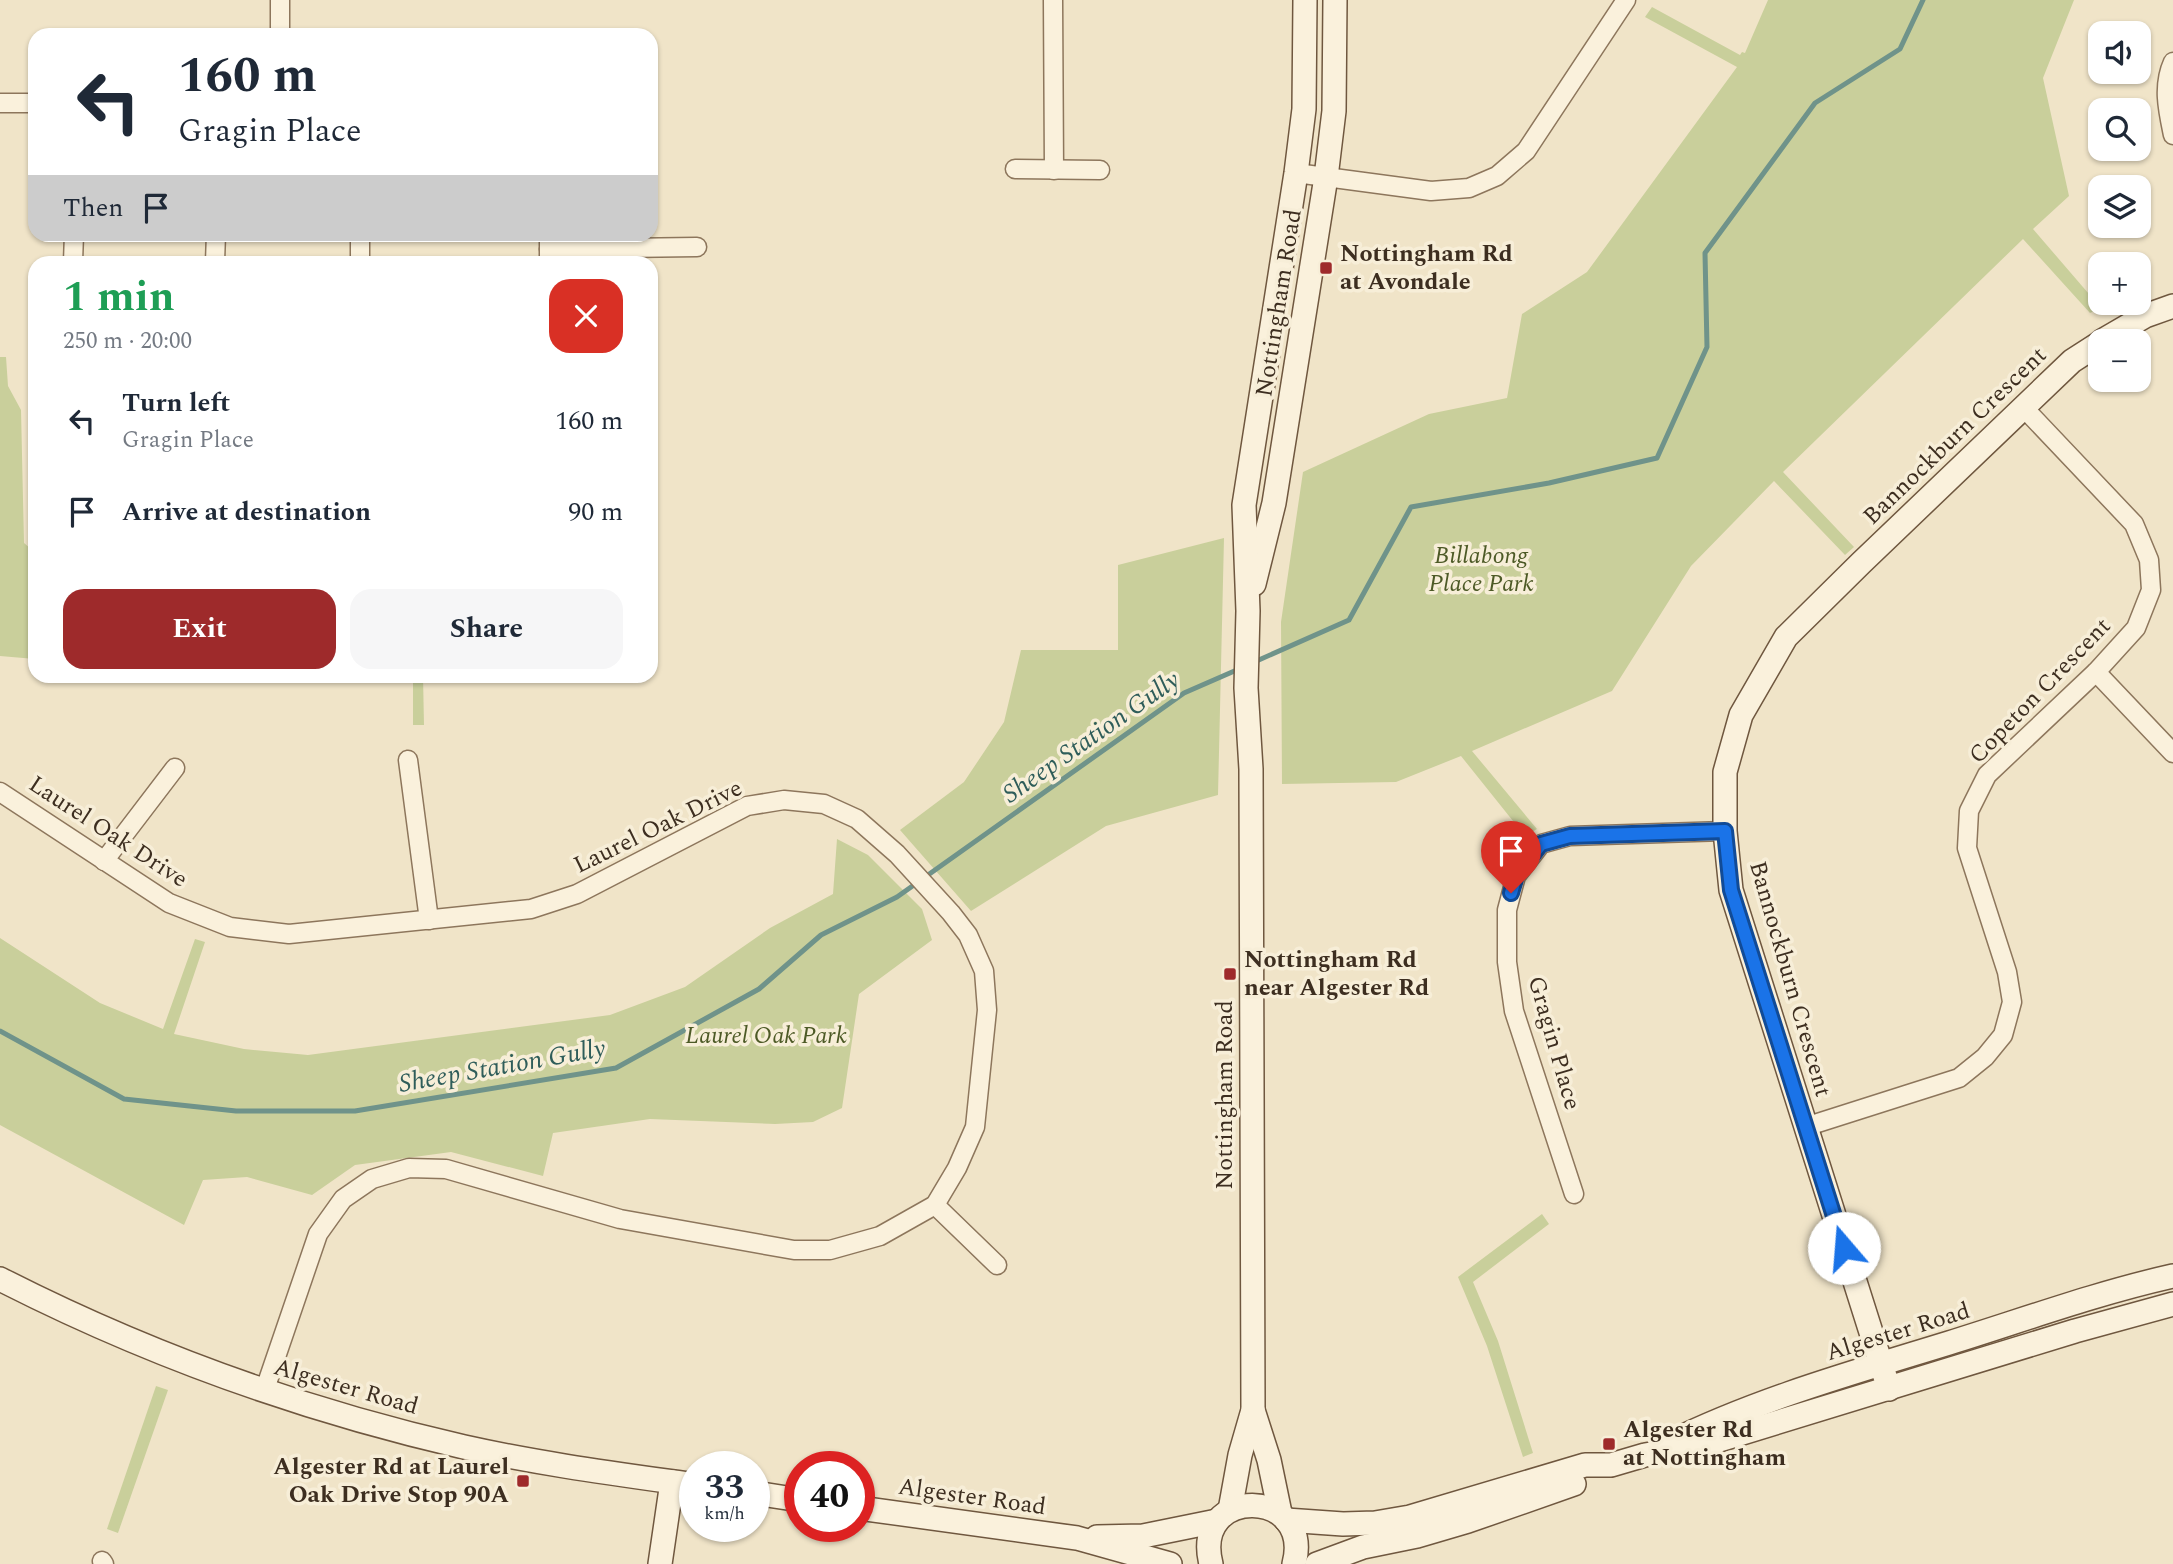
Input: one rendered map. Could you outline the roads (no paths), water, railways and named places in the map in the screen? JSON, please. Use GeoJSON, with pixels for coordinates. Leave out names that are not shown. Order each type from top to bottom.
{"type":"FeatureCollection","features":[{"type":"Feature","properties":{"kind":"street"},"geometry":{"type":"LineString","coordinates":[[280,0],[280,28]]}},
{"type":"Feature","properties":{"kind":"street"},"geometry":{"type":"LineString","coordinates":[[1053,0],[1054,170]]}},
{"type":"Feature","properties":{"kind":"street","name":"Nottingham Road"},"geometry":{"type":"LineString","coordinates":[[1210,1564],[1210,1534],[1224,1515],[1253,1410],[1251,769],[1246,688],[1248,611],[1244,505],[1304,109],[1305,0]]}},
{"type":"Feature","properties":{"kind":"street","name":"Nottingham Road"},"geometry":{"type":"LineString","coordinates":[[1248,611],[1274,503],[1326,177],[1334,111],[1335,0]]}},
{"type":"Feature","properties":{"kind":"street"},"geometry":{"type":"LineString","coordinates":[[1296,173],[1431,191],[1469,188],[1497,176],[1526,151],[1626,0]]}},
{"type":"Feature","properties":{"kind":"street"},"geometry":{"type":"LineString","coordinates":[[2173,62],[2168,72],[2166,104],[2173,135]]}},
{"type":"Feature","properties":{"kind":"street"},"geometry":{"type":"LineString","coordinates":[[0,103],[28,103]]}},
{"type":"Feature","properties":{"kind":"street"},"geometry":{"type":"LineString","coordinates":[[1015,169],[1100,170]]}},
{"type":"Feature","properties":{"kind":"street"},"geometry":{"type":"LineString","coordinates":[[549,249],[697,247]]}},
{"type":"Feature","properties":{"kind":"street","name":"Bannockburn Crescent"},"geometry":{"type":"LineString","coordinates":[[2124,329],[2146,316],[2173,306]]}},
{"type":"Feature","properties":{"kind":"street","name":"Bannockburn Crescent"},"geometry":{"type":"LineString","coordinates":[[1889,1389],[1731,890],[1725,831],[1724,772],[1741,715],[1786,637],[2072,361],[2088,351]]}},
{"type":"Feature","properties":{"kind":"street","name":"Copeton Crescent"},"geometry":{"type":"LineString","coordinates":[[1805,1127],[1959,1078],[1984,1057],[2003,1035],[2012,1002],[2007,972],[1967,849],[1969,811],[1987,775],[2096,672],[2136,628],[2151,590],[2149,560],[2134,524],[2024,408]]}},
{"type":"Feature","properties":{"kind":"street"},"geometry":{"type":"LineString","coordinates":[[2096,672],[2173,753]]}},
{"type":"Feature","properties":{"kind":"street"},"geometry":{"type":"LineString","coordinates":[[408,760],[429,920]]}},
{"type":"Feature","properties":{"kind":"street"},"geometry":{"type":"LineString","coordinates":[[104,861],[175,768]]}},
{"type":"Feature","properties":{"kind":"street","name":"Laurel Oak Drive"},"geometry":{"type":"LineString","coordinates":[[0,792],[169,903],[230,927],[289,934],[531,909],[577,894],[747,806],[784,800],[824,804],[857,819],[897,854],[968,935],[984,971],[987,1010],[975,1127],[957,1168],[935,1205],[880,1237],[830,1250],[794,1250],[620,1219],[446,1169],[409,1168],[373,1179],[343,1199],[318,1234],[264,1391]]}},
{"type":"Feature","properties":{"kind":"street","name":"Gragin Place"},"geometry":{"type":"LineString","coordinates":[[1574,1194],[1514,1011],[1507,962],[1507,910],[1516,876],[1541,844],[1570,836],[1725,831]]}},
{"type":"Feature","properties":{"kind":"street"},"geometry":{"type":"LineString","coordinates":[[935,1205],[997,1265]]}},
{"type":"Feature","properties":{"kind":"street","name":"Algester Road"},"geometry":{"type":"LineString","coordinates":[[1644,1455],[1697,1429],[1782,1396],[2173,1276]]}},
{"type":"Feature","properties":{"kind":"street","name":"Algester Road"},"geometry":{"type":"LineString","coordinates":[[0,1279],[135,1342],[264,1391],[365,1423],[463,1447],[580,1469],[679,1483]]}},
{"type":"Feature","properties":{"kind":"street","name":"Algester Road"},"geometry":{"type":"LineString","coordinates":[[1317,1564],[1363,1547],[1417,1536],[1468,1521],[1589,1479],[1611,1465],[1644,1455],[1703,1445],[2075,1331],[2173,1304]]}},
{"type":"Feature","properties":{"kind":"street","name":"Nottingham Road"},"geometry":{"type":"LineString","coordinates":[[1253,1410],[1269,1457],[1283,1517],[1294,1533],[1297,1547],[1294,1564]]}},
{"type":"Feature","properties":{"kind":"street","name":"Algester Road"},"geometry":{"type":"LineString","coordinates":[[1077,1538],[1143,1536],[1224,1515],[1242,1505],[1256,1504],[1268,1507],[1283,1517],[1343,1524],[1375,1523],[1422,1514],[1585,1465],[1611,1465]]}},
{"type":"Feature","properties":{"kind":"street"},"geometry":{"type":"LineString","coordinates":[[660,1564],[671,1482]]}},
{"type":"Feature","properties":{"kind":"street","name":"Algester Road"},"geometry":{"type":"LineString","coordinates":[[875,1510],[1077,1538],[1170,1564]]}},
{"type":"Feature","properties":{"kind":"waterway","name":"Sheep Station Gully"},"geometry":{"type":"LineString","coordinates":[[1252,663],[1349,620],[1411,507],[1549,483],[1657,458],[1707,347],[1705,253],[1815,103],[1900,49],[1923,0]]}},
{"type":"Feature","properties":{"kind":"waterway","name":"Sheep Station Gully"},"geometry":{"type":"LineString","coordinates":[[0,1031],[124,1099],[236,1111],[355,1111],[616,1068],[759,989],[821,935],[897,897],[1184,693],[1239,669]]}},
{"type":"Feature","properties":{"kind":"place","name":"Nottingham Rd at Avondale"},"geometry":{"type":"Point","coordinates":[1326,268]}},
{"type":"Feature","properties":{"kind":"place","name":"Nottingham Rd near Algester Rd"},"geometry":{"type":"Point","coordinates":[1230,974]}},
{"type":"Feature","properties":{"kind":"place","name":"Algester Rd at Nottingham"},"geometry":{"type":"Point","coordinates":[1609,1444]}},
{"type":"Feature","properties":{"kind":"place","name":"Algester Rd at Laurel Oak Drive Stop 90A"},"geometry":{"type":"Point","coordinates":[523,1481]}},
{"type":"Feature","properties":{"kind":"park label","name":"Billabong Place Park"},"geometry":{"type":"Point","coordinates":[1481,570]}},
{"type":"Feature","properties":{"kind":"park label","name":"Laurel Oak Park"},"geometry":{"type":"Point","coordinates":[766,1036]}}]}
